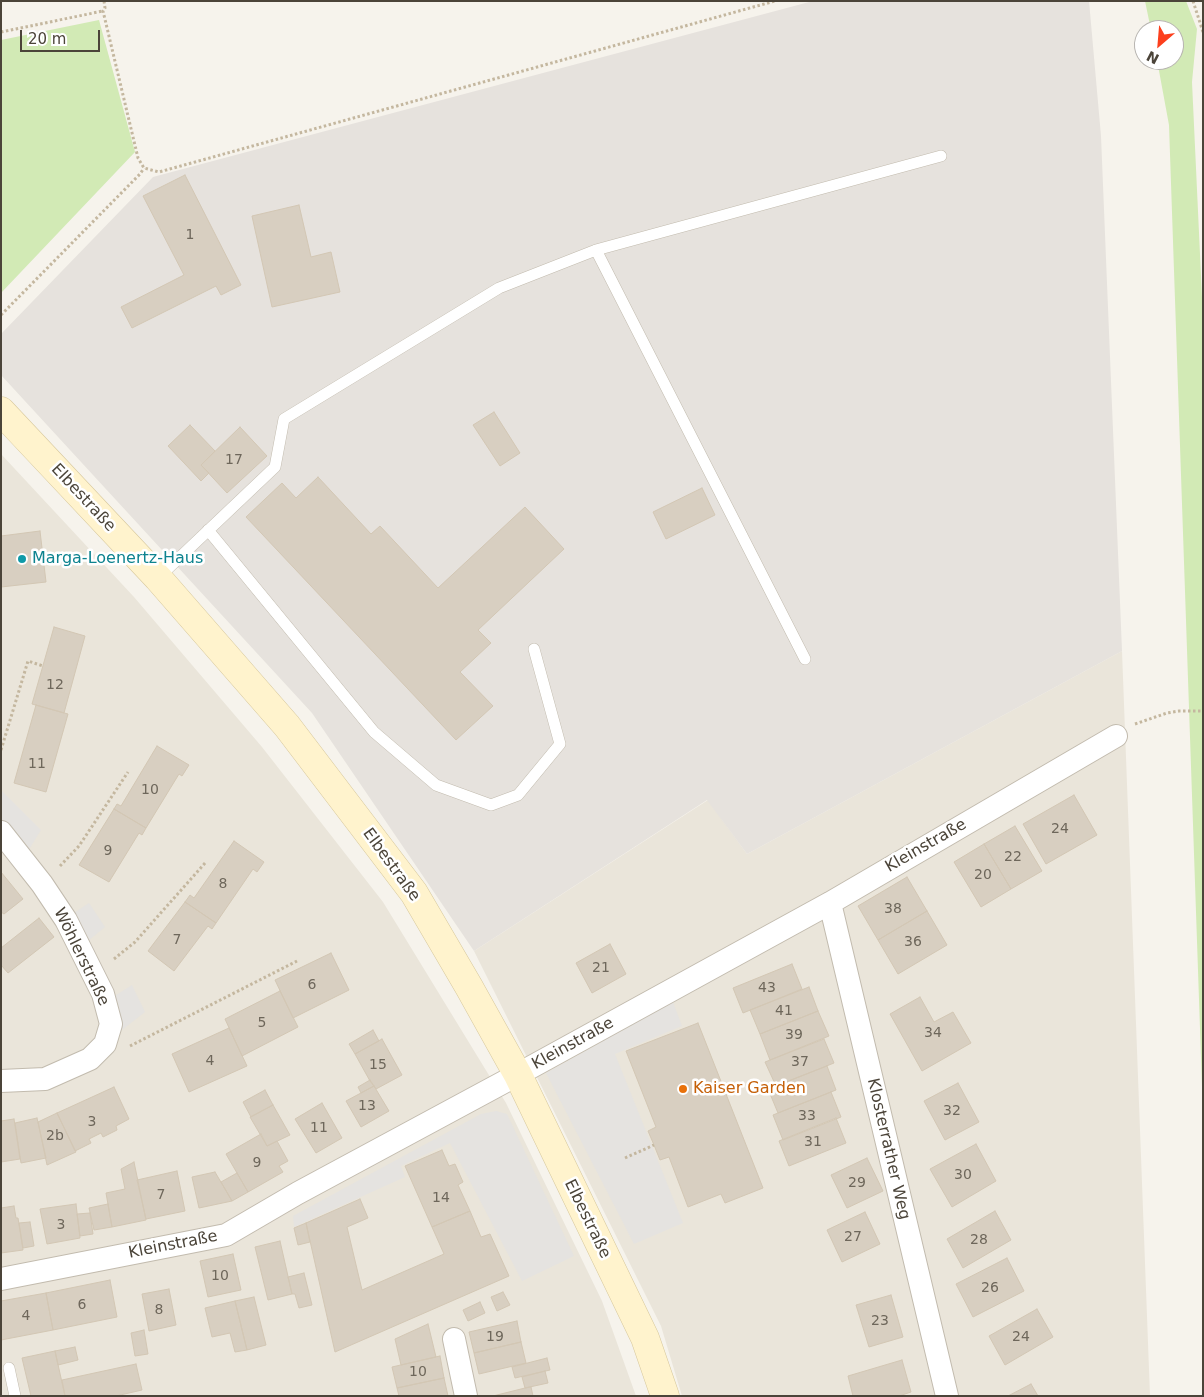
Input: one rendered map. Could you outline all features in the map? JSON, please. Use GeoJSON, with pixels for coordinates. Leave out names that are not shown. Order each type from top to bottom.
{"type":"FeatureCollection","features":[{"type":"Feature","properties":{"kind":"main road","name":"Elbestraße"},"geometry":{"type":"LineString","coordinates":[[1,411],[158,578],[287,726],[414,893],[518,1075],[645,1338],[665,1396]]}},
{"type":"Feature","properties":{"kind":"street","name":"Kleinstraße"},"geometry":{"type":"LineString","coordinates":[[1,1279],[226,1235],[298,1193],[518,1075],[830,903],[1116,736]]}},
{"type":"Feature","properties":{"kind":"street","name":"Wöhlerstraße"},"geometry":{"type":"LineString","coordinates":[[1,832],[42,884],[66,920],[103,994],[111,1024],[105,1044]]}},
{"type":"Feature","properties":{"kind":"street","name":"Klosterrather Weg"},"geometry":{"type":"LineString","coordinates":[[830,903],[947,1396]]}},
{"type":"Feature","properties":{"kind":"street"},"geometry":{"type":"LineString","coordinates":[[1,1081],[45,1079],[90,1058],[105,1044]]}},
{"type":"Feature","properties":{"kind":"street"},"geometry":{"type":"LineString","coordinates":[[454,1339],[466,1396]]}},
{"type":"Feature","properties":{"kind":"lane"},"geometry":{"type":"LineString","coordinates":[[158,578],[275,467],[284,419],[499,288],[596,250],[941,156]]}},
{"type":"Feature","properties":{"kind":"lane"},"geometry":{"type":"LineString","coordinates":[[596,250],[805,659]]}},
{"type":"Feature","properties":{"kind":"lane"},"geometry":{"type":"LineString","coordinates":[[208,530],[374,732],[436,785],[491,805],[518,795],[560,744],[534,649]]}},
{"type":"Feature","properties":{"kind":"lane"},"geometry":{"type":"LineString","coordinates":[[9,1368],[15,1396]]}},
{"type":"Feature","properties":{"kind":"path"},"geometry":{"type":"LineString","coordinates":[[104,1],[105,8],[103,11],[138,158],[144,168],[159,172],[775,1]]}},
{"type":"Feature","properties":{"kind":"path"},"geometry":{"type":"LineString","coordinates":[[1193,1],[1203,32]]}},
{"type":"Feature","properties":{"kind":"path"},"geometry":{"type":"LineString","coordinates":[[1,32],[103,11]]}},
{"type":"Feature","properties":{"kind":"path"},"geometry":{"type":"LineString","coordinates":[[1,315],[144,168]]}},
{"type":"Feature","properties":{"kind":"path"},"geometry":{"type":"LineString","coordinates":[[1,750],[28,660],[43,666]]}},
{"type":"Feature","properties":{"kind":"path"},"geometry":{"type":"LineString","coordinates":[[1116,736],[1139,722],[1166,713],[1203,711]]}},
{"type":"Feature","properties":{"kind":"path"},"geometry":{"type":"LineString","coordinates":[[42,884],[78,846],[128,772]]}},
{"type":"Feature","properties":{"kind":"path"},"geometry":{"type":"LineString","coordinates":[[94,976],[135,942],[206,862]]}},
{"type":"Feature","properties":{"kind":"path"},"geometry":{"type":"LineString","coordinates":[[105,1044],[125,1048],[297,961]]}},
{"type":"Feature","properties":{"kind":"path"},"geometry":{"type":"LineString","coordinates":[[625,1158],[654,1145]]}},
{"type":"Feature","properties":{"kind":"shaded area"},"geometry":{"type":"Polygon","coordinates":[[[813,1],[1089,1],[1101,136],[1122,651],[747,854],[707,800],[474,951],[312,713],[1,375],[1,334],[153,177],[813,1]]]}},
{"type":"Feature","properties":{"kind":"shaded area"},"geometry":{"type":"Polygon","coordinates":[[[1,454],[134,597],[262,747],[383,902],[506,1103],[602,1301],[636,1396],[1,1396],[1,454]]]}},
{"type":"Feature","properties":{"kind":"shaded area"},"geometry":{"type":"Polygon","coordinates":[[[1122,651],[1150,1396],[682,1396],[661,1326],[474,951],[708,800],[747,854],[1122,651]]]}},
{"type":"Feature","properties":{"kind":"shaded area"},"geometry":{"type":"Polygon","coordinates":[[[1,790],[41,830],[28,851],[1,821],[1,790]]]}},
{"type":"Feature","properties":{"kind":"shaded area"},"geometry":{"type":"Polygon","coordinates":[[[89,903],[105,927],[88,941],[71,915],[89,903]]]}},
{"type":"Feature","properties":{"kind":"shaded area"},"geometry":{"type":"Polygon","coordinates":[[[132,985],[145,1012],[122,1030],[121,1019],[113,997],[132,985]]]}},
{"type":"Feature","properties":{"kind":"shaded area"},"geometry":{"type":"Polygon","coordinates":[[[673,1002],[682,1026],[615,1054],[683,1223],[634,1244],[546,1073],[673,1002]]]}},
{"type":"Feature","properties":{"kind":"shaded area"},"geometry":{"type":"Polygon","coordinates":[[[496,1111],[507,1114],[574,1256],[522,1281],[450,1143],[401,1166],[405,1177],[294,1227],[293,1216],[481,1114],[496,1111]]]}},
{"type":"Feature","properties":{"kind":"green space"},"geometry":{"type":"Polygon","coordinates":[[[1145,1],[1186,1],[1197,29],[1192,82],[1203,319],[1203,1116],[1169,125],[1159,70],[1184,70],[1184,20],[1149,20],[1145,1]]]}},
{"type":"Feature","properties":{"kind":"green space"},"geometry":{"type":"Polygon","coordinates":[[[99,20],[135,152],[1,293],[1,40],[99,20]]]}},
{"type":"Feature","properties":{"kind":"building"},"geometry":{"type":"Polygon","coordinates":[[[185,175],[241,285],[221,295],[216,286],[132,328],[121,307],[184,275],[143,196],[185,175]]]}},
{"type":"Feature","properties":{"kind":"building"},"geometry":{"type":"Polygon","coordinates":[[[299,205],[311,257],[331,252],[340,292],[272,307],[252,216],[299,205]]]}},
{"type":"Feature","properties":{"kind":"building"},"geometry":{"type":"Polygon","coordinates":[[[494,412],[520,453],[500,466],[473,425],[494,412]]]}},
{"type":"Feature","properties":{"kind":"building"},"geometry":{"type":"Polygon","coordinates":[[[190,425],[215,451],[201,465],[209,473],[201,481],[168,446],[190,425]]]}},
{"type":"Feature","properties":{"kind":"building"},"geometry":{"type":"Polygon","coordinates":[[[240,427],[267,456],[227,493],[201,465],[240,427]]]}},
{"type":"Feature","properties":{"kind":"building"},"geometry":{"type":"Polygon","coordinates":[[[318,477],[371,534],[380,526],[438,588],[525,507],[564,549],[478,630],[491,643],[460,672],[493,706],[456,740],[246,517],[282,483],[296,498],[318,477]]]}},
{"type":"Feature","properties":{"kind":"building"},"geometry":{"type":"Polygon","coordinates":[[[702,488],[715,515],[666,539],[653,512],[702,488]]]}},
{"type":"Feature","properties":{"kind":"building","name":"Marga-Loenertz-Haus"},"geometry":{"type":"Polygon","coordinates":[[[40,531],[46,582],[1,587],[1,536],[40,531]]]}},
{"type":"Feature","properties":{"kind":"building"},"geometry":{"type":"Polygon","coordinates":[[[54,627],[85,636],[64,713],[32,704],[54,627]]]}},
{"type":"Feature","properties":{"kind":"building"},"geometry":{"type":"Polygon","coordinates":[[[36,705],[68,714],[46,792],[14,783],[36,705]]]}},
{"type":"Feature","properties":{"kind":"building"},"geometry":{"type":"Polygon","coordinates":[[[157,746],[189,765],[182,776],[179,774],[146,828],[114,809],[117,804],[121,806],[157,746]]]}},
{"type":"Feature","properties":{"kind":"building"},"geometry":{"type":"Polygon","coordinates":[[[1074,795],[1097,835],[1046,864],[1023,824],[1074,795]]]}},
{"type":"Feature","properties":{"kind":"building"},"geometry":{"type":"Polygon","coordinates":[[[114,809],[146,828],[142,835],[139,833],[109,882],[79,865],[114,809]]]}},
{"type":"Feature","properties":{"kind":"building"},"geometry":{"type":"Polygon","coordinates":[[[1015,826],[1042,871],[1011,889],[984,844],[1015,826]]]}},
{"type":"Feature","properties":{"kind":"building"},"geometry":{"type":"Polygon","coordinates":[[[234,841],[264,862],[257,872],[253,869],[216,923],[185,902],[190,895],[194,898],[234,841]]]}},
{"type":"Feature","properties":{"kind":"building"},"geometry":{"type":"Polygon","coordinates":[[[984,844],[1011,889],[981,907],[954,862],[984,844]]]}},
{"type":"Feature","properties":{"kind":"building"},"geometry":{"type":"Polygon","coordinates":[[[1,872],[23,899],[4,914],[1,912],[1,872]]]}},
{"type":"Feature","properties":{"kind":"building"},"geometry":{"type":"Polygon","coordinates":[[[907,877],[927,911],[878,940],[858,906],[907,877]]]}},
{"type":"Feature","properties":{"kind":"building"},"geometry":{"type":"Polygon","coordinates":[[[185,902],[216,923],[212,929],[208,926],[174,971],[148,951],[185,902]]]}},
{"type":"Feature","properties":{"kind":"building"},"geometry":{"type":"Polygon","coordinates":[[[927,911],[947,945],[898,974],[878,940],[927,911]]]}},
{"type":"Feature","properties":{"kind":"building"},"geometry":{"type":"Polygon","coordinates":[[[39,918],[54,937],[8,973],[1,965],[1,948],[39,918]]]}},
{"type":"Feature","properties":{"kind":"building"},"geometry":{"type":"Polygon","coordinates":[[[610,944],[626,974],[592,993],[576,963],[610,944]]]}},
{"type":"Feature","properties":{"kind":"building"},"geometry":{"type":"Polygon","coordinates":[[[331,953],[349,990],[293,1018],[275,980],[331,953]]]}},
{"type":"Feature","properties":{"kind":"building"},"geometry":{"type":"Polygon","coordinates":[[[792,964],[802,989],[743,1013],[733,988],[792,964]]]}},
{"type":"Feature","properties":{"kind":"building"},"geometry":{"type":"Polygon","coordinates":[[[809,987],[818,1011],[760,1034],[750,1010],[809,987]]]}},
{"type":"Feature","properties":{"kind":"building"},"geometry":{"type":"Polygon","coordinates":[[[280,991],[298,1027],[242,1056],[225,1019],[280,991]]]}},
{"type":"Feature","properties":{"kind":"building"},"geometry":{"type":"Polygon","coordinates":[[[920,997],[934,1022],[953,1012],[971,1043],[922,1071],[890,1014],[920,997]]]}},
{"type":"Feature","properties":{"kind":"building"},"geometry":{"type":"Polygon","coordinates":[[[818,1011],[829,1036],[770,1060],[760,1034],[818,1011]]]}},
{"type":"Feature","properties":{"kind":"building","name":"Kaiser Garden"},"geometry":{"type":"Polygon","coordinates":[[[698,1023],[763,1188],[725,1203],[721,1194],[688,1207],[669,1157],[660,1160],[648,1131],[656,1127],[626,1051],[698,1023]]]}},
{"type":"Feature","properties":{"kind":"building"},"geometry":{"type":"Polygon","coordinates":[[[229,1028],[247,1066],[189,1092],[172,1054],[229,1028]]]}},
{"type":"Feature","properties":{"kind":"building"},"geometry":{"type":"Polygon","coordinates":[[[373,1030],[379,1041],[355,1054],[349,1044],[373,1030]]]}},
{"type":"Feature","properties":{"kind":"building"},"geometry":{"type":"Polygon","coordinates":[[[382,1039],[402,1075],[376,1089],[355,1054],[382,1039]]]}},
{"type":"Feature","properties":{"kind":"building"},"geometry":{"type":"Polygon","coordinates":[[[824,1039],[834,1063],[776,1086],[765,1062],[824,1039]]]}},
{"type":"Feature","properties":{"kind":"building"},"geometry":{"type":"Polygon","coordinates":[[[827,1066],[836,1090],[778,1113],[768,1089],[827,1066]]]}},
{"type":"Feature","properties":{"kind":"building"},"geometry":{"type":"Polygon","coordinates":[[[370,1080],[374,1086],[361,1093],[358,1087],[370,1080]]]}},
{"type":"Feature","properties":{"kind":"building"},"geometry":{"type":"Polygon","coordinates":[[[958,1083],[979,1122],[945,1140],[924,1101],[958,1083]]]}},
{"type":"Feature","properties":{"kind":"building"},"geometry":{"type":"Polygon","coordinates":[[[374,1086],[389,1111],[361,1127],[346,1101],[374,1086]]]}},
{"type":"Feature","properties":{"kind":"building"},"geometry":{"type":"Polygon","coordinates":[[[114,1087],[129,1119],[116,1126],[117,1130],[103,1137],[101,1133],[89,1139],[91,1143],[75,1151],[57,1113],[114,1087]]]}},
{"type":"Feature","properties":{"kind":"building"},"geometry":{"type":"Polygon","coordinates":[[[265,1090],[273,1105],[251,1117],[243,1102],[265,1090]]]}},
{"type":"Feature","properties":{"kind":"building"},"geometry":{"type":"Polygon","coordinates":[[[831,1092],[841,1117],[783,1140],[773,1115],[831,1092]]]}},
{"type":"Feature","properties":{"kind":"building"},"geometry":{"type":"Polygon","coordinates":[[[322,1103],[342,1138],[316,1153],[295,1119],[322,1103]]]}},
{"type":"Feature","properties":{"kind":"building"},"geometry":{"type":"Polygon","coordinates":[[[273,1105],[290,1135],[267,1146],[250,1117],[273,1105]]]}},
{"type":"Feature","properties":{"kind":"building"},"geometry":{"type":"Polygon","coordinates":[[[57,1113],[76,1152],[47,1165],[38,1122],[57,1113]]]}},
{"type":"Feature","properties":{"kind":"building"},"geometry":{"type":"Polygon","coordinates":[[[37,1118],[46,1158],[21,1163],[15,1123],[37,1118]]]}},
{"type":"Feature","properties":{"kind":"building"},"geometry":{"type":"Polygon","coordinates":[[[836,1118],[846,1143],[789,1166],[779,1141],[836,1118]]]}},
{"type":"Feature","properties":{"kind":"building"},"geometry":{"type":"Polygon","coordinates":[[[14,1119],[20,1159],[1,1162],[1,1121],[14,1119]]]}},
{"type":"Feature","properties":{"kind":"building"},"geometry":{"type":"Polygon","coordinates":[[[261,1134],[267,1146],[277,1141],[288,1161],[279,1166],[283,1172],[248,1192],[226,1154],[261,1134]]]}},
{"type":"Feature","properties":{"kind":"building"},"geometry":{"type":"Polygon","coordinates":[[[976,1144],[996,1181],[952,1207],[930,1169],[976,1144]]]}},
{"type":"Feature","properties":{"kind":"building"},"geometry":{"type":"Polygon","coordinates":[[[442,1150],[449,1166],[455,1164],[463,1182],[458,1185],[470,1211],[432,1227],[405,1166],[442,1150]]]}},
{"type":"Feature","properties":{"kind":"building"},"geometry":{"type":"Polygon","coordinates":[[[867,1158],[883,1191],[847,1208],[831,1175],[867,1158]]]}},
{"type":"Feature","properties":{"kind":"building"},"geometry":{"type":"Polygon","coordinates":[[[134,1162],[146,1220],[112,1227],[106,1193],[125,1189],[121,1169],[134,1162]]]}},
{"type":"Feature","properties":{"kind":"building"},"geometry":{"type":"Polygon","coordinates":[[[177,1171],[185,1211],[146,1219],[137,1180],[177,1171]]]}},
{"type":"Feature","properties":{"kind":"building"},"geometry":{"type":"Polygon","coordinates":[[[215,1172],[232,1201],[199,1208],[192,1177],[215,1172]]]}},
{"type":"Feature","properties":{"kind":"building"},"geometry":{"type":"Polygon","coordinates":[[[237,1173],[248,1192],[232,1201],[221,1182],[237,1173]]]}},
{"type":"Feature","properties":{"kind":"building"},"geometry":{"type":"Polygon","coordinates":[[[360,1199],[368,1218],[347,1227],[362,1290],[444,1254],[432,1227],[470,1211],[481,1237],[490,1234],[509,1276],[335,1352],[306,1223],[360,1199]]]}},
{"type":"Feature","properties":{"kind":"building"},"geometry":{"type":"Polygon","coordinates":[[[76,1204],[80,1238],[47,1244],[40,1209],[76,1204]]]}},
{"type":"Feature","properties":{"kind":"building"},"geometry":{"type":"Polygon","coordinates":[[[108,1204],[112,1227],[94,1230],[89,1208],[108,1204]]]}},
{"type":"Feature","properties":{"kind":"building"},"geometry":{"type":"Polygon","coordinates":[[[14,1206],[16,1218],[18,1218],[23,1250],[1,1253],[1,1208],[14,1206]]]}},
{"type":"Feature","properties":{"kind":"building"},"geometry":{"type":"Polygon","coordinates":[[[995,1211],[1011,1240],[963,1268],[947,1239],[995,1211]]]}},
{"type":"Feature","properties":{"kind":"building"},"geometry":{"type":"Polygon","coordinates":[[[865,1212],[880,1244],[842,1262],[827,1230],[865,1212]]]}},
{"type":"Feature","properties":{"kind":"building"},"geometry":{"type":"Polygon","coordinates":[[[90,1213],[93,1234],[80,1236],[77,1214],[90,1213]]]}},
{"type":"Feature","properties":{"kind":"building"},"geometry":{"type":"Polygon","coordinates":[[[30,1222],[34,1246],[23,1248],[19,1223],[30,1222]]]}},
{"type":"Feature","properties":{"kind":"building"},"geometry":{"type":"Polygon","coordinates":[[[306,1223],[310,1242],[298,1245],[294,1228],[306,1223]]]}},
{"type":"Feature","properties":{"kind":"building"},"geometry":{"type":"Polygon","coordinates":[[[280,1241],[292,1294],[268,1300],[255,1247],[280,1241]]]}},
{"type":"Feature","properties":{"kind":"building"},"geometry":{"type":"Polygon","coordinates":[[[233,1254],[241,1290],[208,1297],[200,1261],[233,1254]]]}},
{"type":"Feature","properties":{"kind":"building"},"geometry":{"type":"Polygon","coordinates":[[[1007,1258],[1024,1291],[973,1317],[956,1284],[1007,1258]]]}},
{"type":"Feature","properties":{"kind":"building"},"geometry":{"type":"Polygon","coordinates":[[[304,1273],[312,1305],[299,1308],[295,1294],[292,1294],[288,1277],[304,1273]]]}},
{"type":"Feature","properties":{"kind":"building"},"geometry":{"type":"Polygon","coordinates":[[[110,1280],[117,1317],[53,1330],[46,1293],[110,1280]]]}},
{"type":"Feature","properties":{"kind":"building"},"geometry":{"type":"Polygon","coordinates":[[[169,1289],[176,1325],[149,1331],[142,1294],[169,1289]]]}},
{"type":"Feature","properties":{"kind":"building"},"geometry":{"type":"Polygon","coordinates":[[[503,1292],[510,1305],[497,1311],[491,1297],[503,1292]]]}},
{"type":"Feature","properties":{"kind":"building"},"geometry":{"type":"Polygon","coordinates":[[[46,1293],[53,1330],[1,1340],[1,1301],[46,1293]]]}},
{"type":"Feature","properties":{"kind":"building"},"geometry":{"type":"Polygon","coordinates":[[[891,1295],[903,1337],[869,1347],[856,1305],[891,1295]]]}},
{"type":"Feature","properties":{"kind":"building"},"geometry":{"type":"Polygon","coordinates":[[[254,1297],[266,1345],[247,1350],[235,1301],[254,1297]]]}},
{"type":"Feature","properties":{"kind":"building"},"geometry":{"type":"Polygon","coordinates":[[[235,1301],[247,1350],[235,1352],[230,1333],[212,1337],[205,1308],[235,1301]]]}},
{"type":"Feature","properties":{"kind":"building"},"geometry":{"type":"Polygon","coordinates":[[[480,1302],[485,1313],[468,1321],[463,1310],[480,1302]]]}},
{"type":"Feature","properties":{"kind":"building"},"geometry":{"type":"Polygon","coordinates":[[[1037,1309],[1053,1337],[1005,1365],[989,1336],[1037,1309]]]}},
{"type":"Feature","properties":{"kind":"building"},"geometry":{"type":"Polygon","coordinates":[[[517,1321],[521,1342],[474,1353],[469,1332],[517,1321]]]}},
{"type":"Feature","properties":{"kind":"building"},"geometry":{"type":"Polygon","coordinates":[[[428,1324],[436,1357],[401,1365],[395,1339],[428,1324]]]}},
{"type":"Feature","properties":{"kind":"building"},"geometry":{"type":"Polygon","coordinates":[[[144,1330],[148,1354],[135,1356],[131,1333],[144,1330]]]}},
{"type":"Feature","properties":{"kind":"building"},"geometry":{"type":"Polygon","coordinates":[[[521,1342],[526,1363],[479,1374],[474,1353],[521,1342]]]}},
{"type":"Feature","properties":{"kind":"building"},"geometry":{"type":"Polygon","coordinates":[[[75,1347],[78,1360],[58,1365],[55,1351],[75,1347]]]}},
{"type":"Feature","properties":{"kind":"building"},"geometry":{"type":"Polygon","coordinates":[[[55,1351],[65,1396],[31,1396],[22,1358],[55,1351]]]}},
{"type":"Feature","properties":{"kind":"building"},"geometry":{"type":"Polygon","coordinates":[[[440,1356],[444,1378],[397,1388],[392,1367],[440,1356]]]}},
{"type":"Feature","properties":{"kind":"building"},"geometry":{"type":"Polygon","coordinates":[[[547,1358],[550,1370],[515,1378],[512,1367],[547,1358]]]}},
{"type":"Feature","properties":{"kind":"building"},"geometry":{"type":"Polygon","coordinates":[[[902,1360],[911,1392],[899,1396],[853,1396],[848,1376],[902,1360]]]}},
{"type":"Feature","properties":{"kind":"building"},"geometry":{"type":"Polygon","coordinates":[[[136,1364],[142,1390],[116,1396],[65,1396],[62,1380],[136,1364]]]}},
{"type":"Feature","properties":{"kind":"building"},"geometry":{"type":"Polygon","coordinates":[[[545,1371],[548,1383],[525,1388],[522,1377],[545,1371]]]}},
{"type":"Feature","properties":{"kind":"building"},"geometry":{"type":"Polygon","coordinates":[[[444,1378],[448,1396],[399,1396],[397,1388],[444,1378]]]}},
{"type":"Feature","properties":{"kind":"building"},"geometry":{"type":"Polygon","coordinates":[[[1031,1384],[1038,1396],[1008,1396],[1031,1384]]]}},
{"type":"Feature","properties":{"kind":"building"},"geometry":{"type":"Polygon","coordinates":[[[531,1387],[533,1396],[493,1396],[525,1388],[531,1387]]]}},
{"type":"Feature","properties":{"kind":"place","name":"Marga-Loenertz-Haus"},"geometry":{"type":"Point","coordinates":[22,559]}},
{"type":"Feature","properties":{"kind":"place","name":"Kaiser Garden"},"geometry":{"type":"Point","coordinates":[683,1089]}}]}
